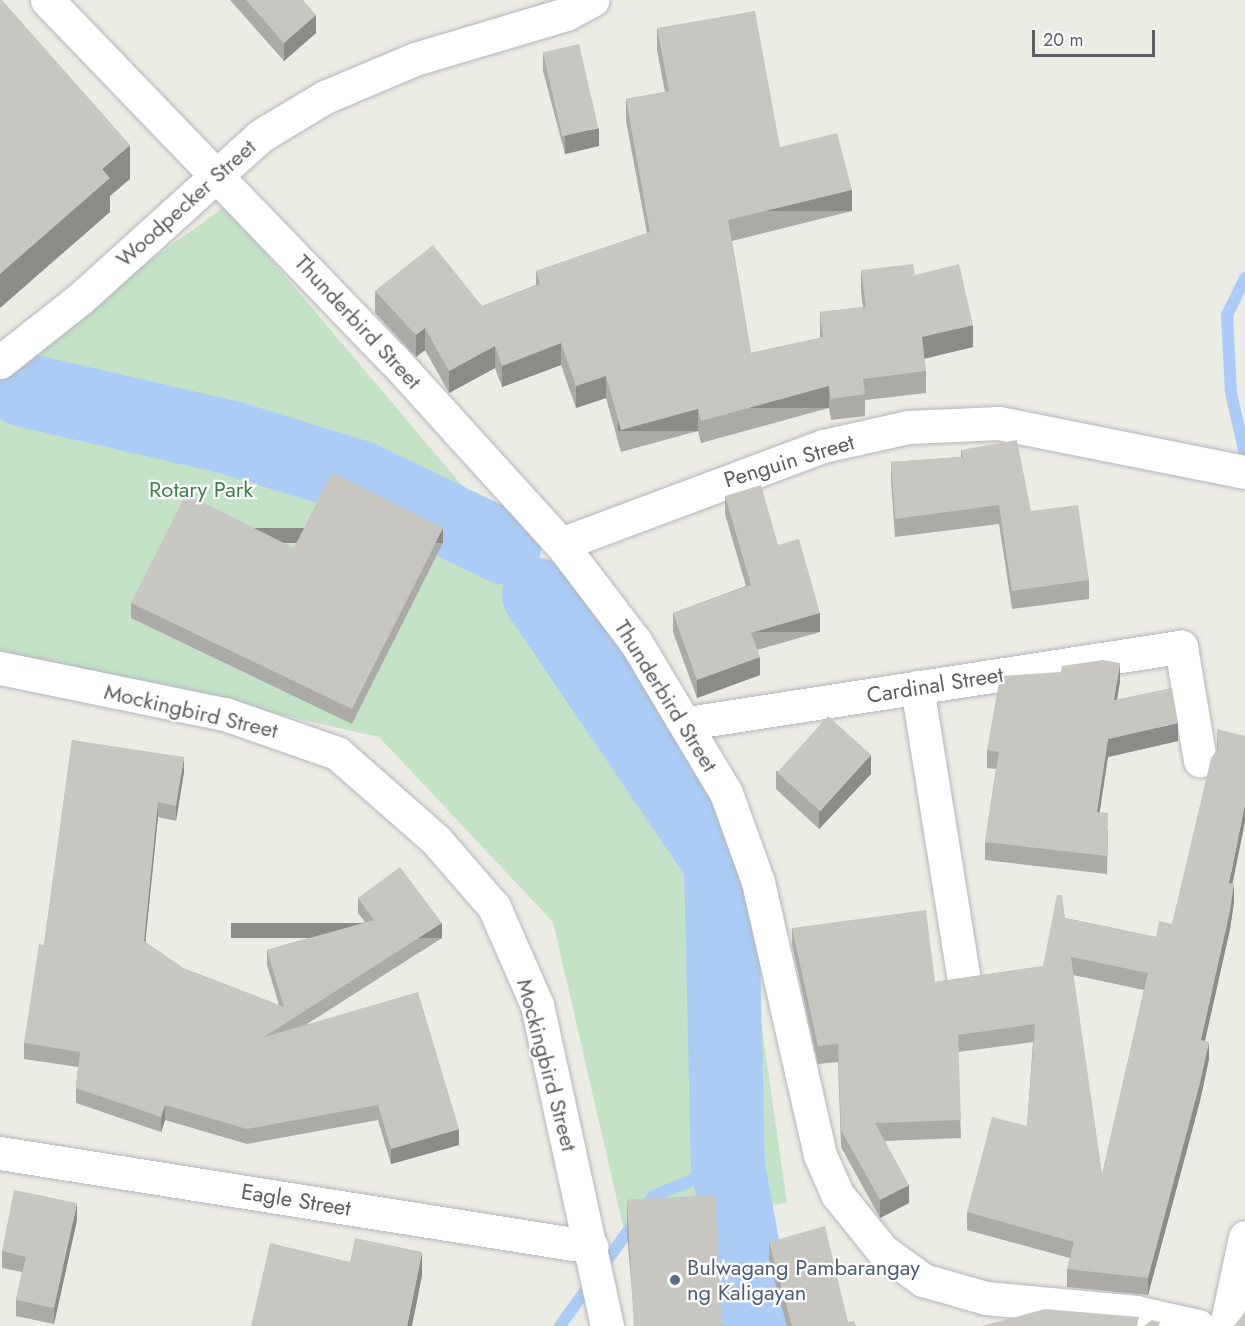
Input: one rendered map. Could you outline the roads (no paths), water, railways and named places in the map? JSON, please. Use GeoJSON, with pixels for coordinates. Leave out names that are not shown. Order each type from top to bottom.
{"type":"FeatureCollection","features":[{"type":"Feature","properties":{"kind":"street","name":"Thunderbird Street"},"geometry":{"type":"LineString","coordinates":[[46,0],[210,176],[561,544],[635,641],[688,723],[726,793],[758,882],[820,1155],[837,1194],[882,1250],[923,1280],[986,1298],[1136,1312],[1198,1326]]}},
{"type":"Feature","properties":{"kind":"street","name":"Woodpecker Street"},"geometry":{"type":"LineString","coordinates":[[0,362],[81,298],[175,207],[260,136],[325,97],[415,59],[566,15],[592,0]]}},
{"type":"Feature","properties":{"kind":"street","name":"Penguin Street"},"geometry":{"type":"LineString","coordinates":[[561,544],[823,446],[909,427],[999,423],[1062,433],[1245,472]]}},
{"type":"Feature","properties":{"kind":"street","name":"Cardinal Street"},"geometry":{"type":"LineString","coordinates":[[688,723],[1181,647],[1200,760]]}},
{"type":"Feature","properties":{"kind":"street","name":"Mockingbird Street"},"geometry":{"type":"LineString","coordinates":[[0,668],[225,714],[337,753],[436,840],[494,907],[537,1005],[608,1326]]}},
{"type":"Feature","properties":{"kind":"street"},"geometry":{"type":"LineString","coordinates":[[917,687],[964,980]]}},
{"type":"Feature","properties":{"kind":"street","name":"Eagle Street"},"geometry":{"type":"LineString","coordinates":[[0,1153],[592,1247]]}},
{"type":"Feature","properties":{"kind":"street"},"geometry":{"type":"LineString","coordinates":[[1226,1326],[1245,1237]]}},
{"type":"Feature","properties":{"kind":"waterway"},"geometry":{"type":"LineString","coordinates":[[1245,278],[1227,315],[1231,393],[1245,454]]}},
{"type":"Feature","properties":{"kind":"waterway"},"geometry":{"type":"LineString","coordinates":[[24,390],[228,437],[361,478],[504,547]]}},
{"type":"Feature","properties":{"kind":"waterway"},"geometry":{"type":"LineString","coordinates":[[539,595],[721,863],[728,1166],[757,1326]]}},
{"type":"Feature","properties":{"kind":"waterway"},"geometry":{"type":"LineString","coordinates":[[560,1326],[653,1196],[728,1166]]}},
{"type":"Feature","properties":{"kind":"place","name":"Bulwagang Pambarangay ng Kaligayan"},"geometry":{"type":"Point","coordinates":[675,1280]}},
{"type":"Feature","properties":{"kind":"park label","name":"Rotary Park"},"geometry":{"type":"Point","coordinates":[201,490]}}]}
